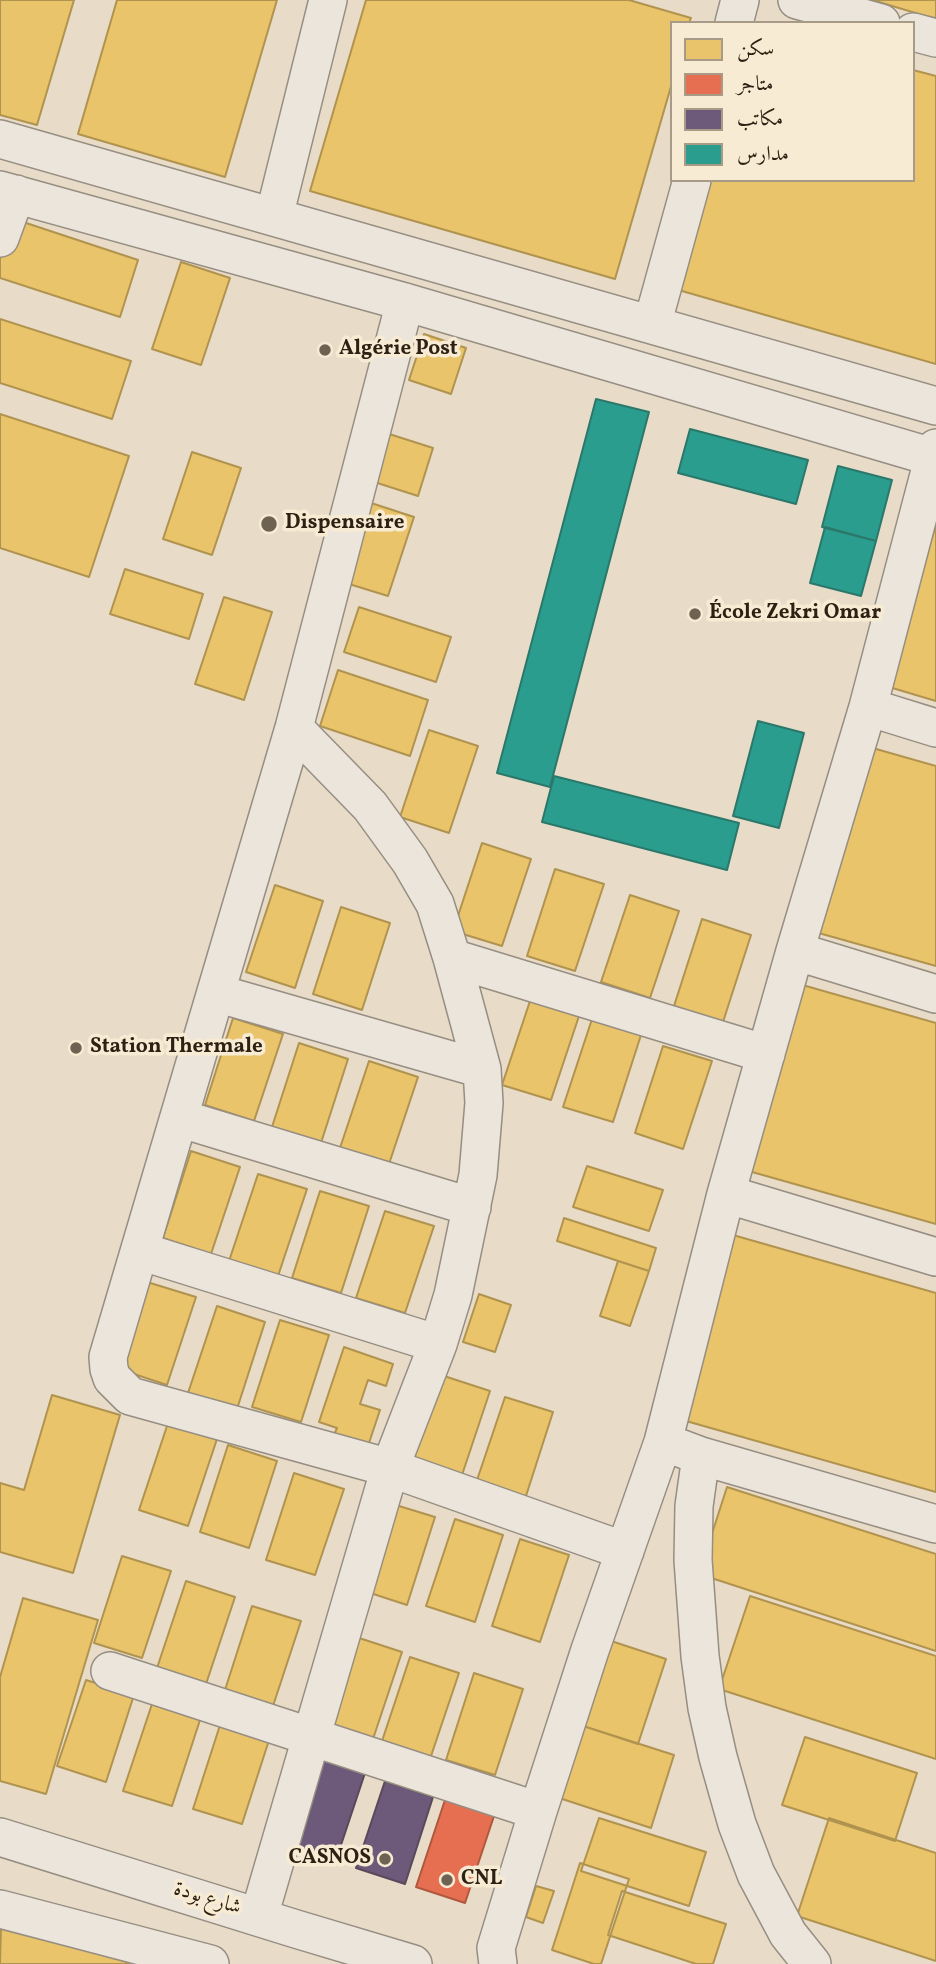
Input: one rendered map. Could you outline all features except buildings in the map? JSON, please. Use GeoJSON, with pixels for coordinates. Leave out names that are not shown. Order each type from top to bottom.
{"type":"FeatureCollection","features":[{"type":"Feature","properties":{"kind":"street"},"geometry":{"type":"LineString","coordinates":[[274,217],[328,0]]}},
{"type":"Feature","properties":{"kind":"street"},"geometry":{"type":"LineString","coordinates":[[735,21],[740,0]]}},
{"type":"Feature","properties":{"kind":"street"},"geometry":{"type":"LineString","coordinates":[[797,0],[874,21]]}},
{"type":"Feature","properties":{"kind":"street"},"geometry":{"type":"LineString","coordinates":[[915,33],[936,38]]}},
{"type":"Feature","properties":{"kind":"street"},"geometry":{"type":"LineString","coordinates":[[0,139],[936,406]]}},
{"type":"Feature","properties":{"kind":"street"},"geometry":{"type":"LineString","coordinates":[[653,325],[691,182]]}},
{"type":"Feature","properties":{"kind":"street"},"geometry":{"type":"LineString","coordinates":[[0,238],[8,192],[405,302],[935,455],[868,708],[726,1194],[663,1443],[590,1650],[490,1959]]}},
{"type":"Feature","properties":{"kind":"street"},"geometry":{"type":"LineString","coordinates":[[405,302],[294,728],[108,1357],[109,1369],[112,1378],[130,1395],[390,1468],[625,1551]]}},
{"type":"Feature","properties":{"kind":"street"},"geometry":{"type":"LineString","coordinates":[[868,708],[936,728]]}},
{"type":"Feature","properties":{"kind":"street"},"geometry":{"type":"LineString","coordinates":[[259,1916],[390,1468],[438,1344],[453,1295],[478,1175],[483,1115],[482,1069],[453,958],[435,904],[410,861],[370,806],[294,728]]}},
{"type":"Feature","properties":{"kind":"street"},"geometry":{"type":"LineString","coordinates":[[795,951],[936,994]]}},
{"type":"Feature","properties":{"kind":"street"},"geometry":{"type":"LineString","coordinates":[[453,958],[766,1054]]}},
{"type":"Feature","properties":{"kind":"street"},"geometry":{"type":"LineString","coordinates":[[216,993],[482,1069]]}},
{"type":"Feature","properties":{"kind":"street"},"geometry":{"type":"LineString","coordinates":[[179,1118],[472,1207]]}},
{"type":"Feature","properties":{"kind":"street"},"geometry":{"type":"LineString","coordinates":[[726,1194],[936,1257]]}},
{"type":"Feature","properties":{"kind":"street"},"geometry":{"type":"LineString","coordinates":[[140,1251],[438,1344]]}},
{"type":"Feature","properties":{"kind":"street"},"geometry":{"type":"LineString","coordinates":[[663,1443],[936,1524]]}},
{"type":"Feature","properties":{"kind":"street"},"geometry":{"type":"LineString","coordinates":[[701,1456],[692,1526],[695,1613],[707,1708],[737,1824],[756,1874],[788,1934],[812,1964]]}},
{"type":"Feature","properties":{"kind":"street"},"geometry":{"type":"LineString","coordinates":[[110,1671],[538,1811]]}},
{"type":"Feature","properties":{"kind":"street","name":"شارع بودة"},"geometry":{"type":"LineString","coordinates":[[2,1845],[259,1916],[413,1964]]}},
{"type":"Feature","properties":{"kind":"street"},"geometry":{"type":"LineString","coordinates":[[0,1909],[211,1964]]}},
{"type":"Feature","properties":{"kind":"place","name":"Algérie Post"},"geometry":{"type":"Point","coordinates":[325,350]}},
{"type":"Feature","properties":{"kind":"place","name":"Dispensaire"},"geometry":{"type":"Point","coordinates":[269,524]}},
{"type":"Feature","properties":{"kind":"place","name":"École Zekri Omar"},"geometry":{"type":"Point","coordinates":[695,614]}},
{"type":"Feature","properties":{"kind":"place","name":"Station Thermale"},"geometry":{"type":"Point","coordinates":[76,1048]}},
{"type":"Feature","properties":{"kind":"place","name":"CASNOS"},"geometry":{"type":"Point","coordinates":[385,1859]}},
{"type":"Feature","properties":{"kind":"place","name":"CNL"},"geometry":{"type":"Point","coordinates":[447,1880]}}]}
